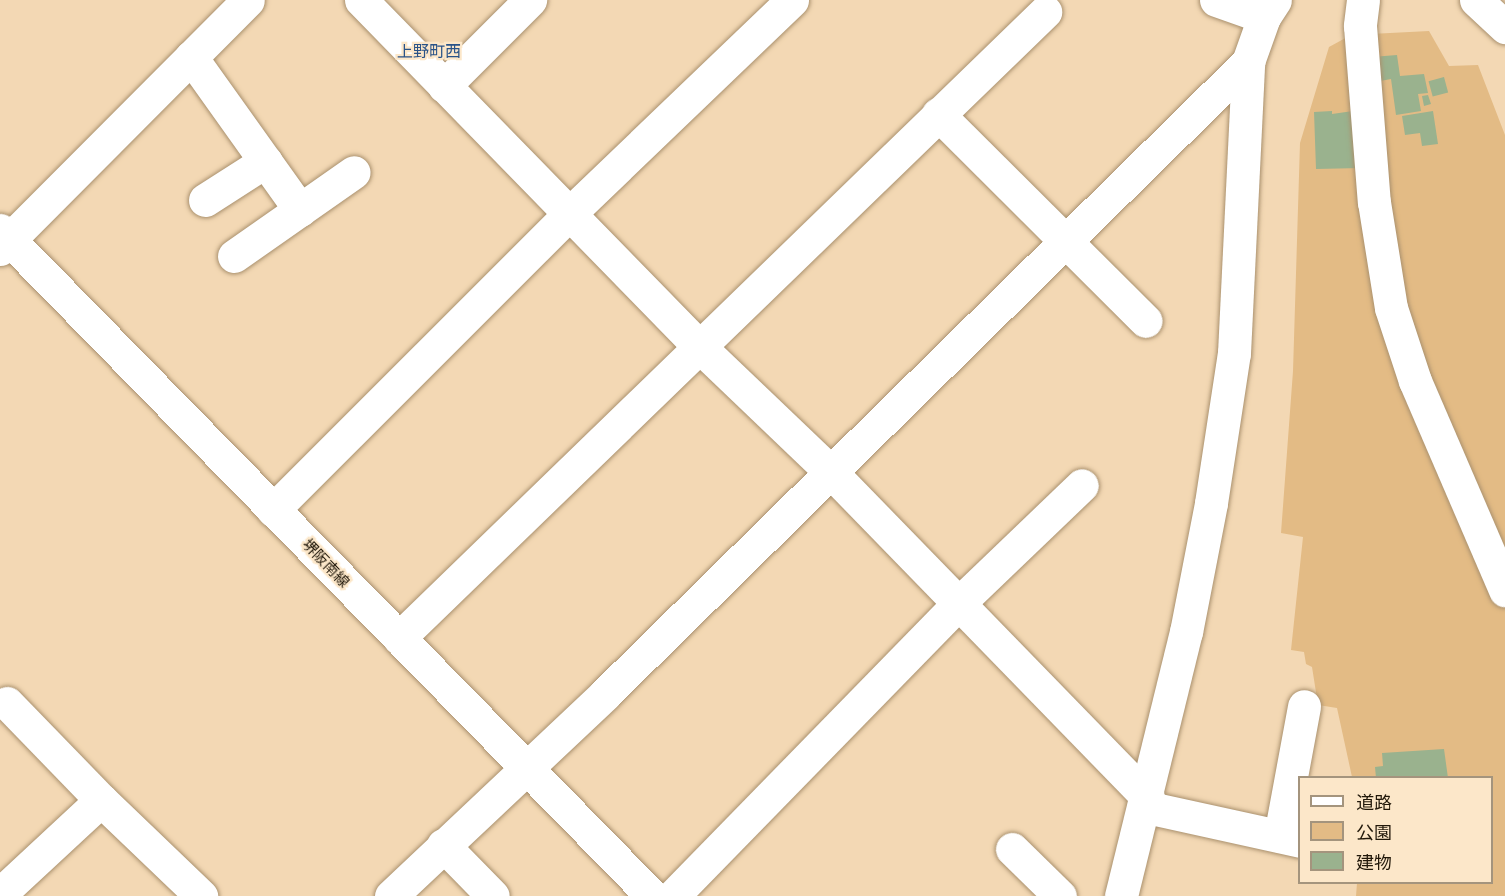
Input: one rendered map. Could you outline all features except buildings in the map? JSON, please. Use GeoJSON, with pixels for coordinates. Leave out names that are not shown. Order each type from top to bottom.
{"type":"FeatureCollection","features":[{"type":"Feature","properties":{"kind":"street"},"geometry":{"type":"LineString","coordinates":[[3,239],[248,0]]}},
{"type":"Feature","properties":{"kind":"street"},"geometry":{"type":"LineString","coordinates":[[361,0],[700,347],[831,472],[959,603],[1147,802],[1290,838],[1304,706]]}},
{"type":"Feature","properties":{"kind":"street"},"geometry":{"type":"LineString","coordinates":[[444,86],[530,0]]}},
{"type":"Feature","properties":{"kind":"street"},"geometry":{"type":"LineString","coordinates":[[273,510],[569,214],[792,0]]}},
{"type":"Feature","properties":{"kind":"street"},"geometry":{"type":"LineString","coordinates":[[1121,896],[1147,802],[1209,515],[1234,353],[1248,62],[1270,9],[1216,0]]}},
{"type":"Feature","properties":{"kind":"street"},"geometry":{"type":"LineString","coordinates":[[1476,0],[1505,27]]}},
{"type":"Feature","properties":{"kind":"street"},"geometry":{"type":"LineString","coordinates":[[399,638],[1045,12]]}},
{"type":"Feature","properties":{"kind":"street"},"geometry":{"type":"LineString","coordinates":[[1362,13],[1374,202],[1391,308],[1415,381],[1505,590]]}},
{"type":"Feature","properties":{"kind":"street"},"geometry":{"type":"LineString","coordinates":[[191,57],[300,210]]}},
{"type":"Feature","properties":{"kind":"street"},"geometry":{"type":"LineString","coordinates":[[391,896],[525,766],[605,694],[1248,62]]}},
{"type":"Feature","properties":{"kind":"street"},"geometry":{"type":"LineString","coordinates":[[938,114],[1064,243],[1146,321]]}},
{"type":"Feature","properties":{"kind":"street"},"geometry":{"type":"LineString","coordinates":[[205,200],[266,161]]}},
{"type":"Feature","properties":{"kind":"street"},"geometry":{"type":"LineString","coordinates":[[234,256],[354,171]]}},
{"type":"Feature","properties":{"kind":"street","name":"堺阪南線"},"geometry":{"type":"LineString","coordinates":[[3,239],[652,896]]}},
{"type":"Feature","properties":{"kind":"street"},"geometry":{"type":"LineString","coordinates":[[673,896],[959,603],[1082,485]]}},
{"type":"Feature","properties":{"kind":"street"},"geometry":{"type":"LineString","coordinates":[[2,703],[196,894]]}},
{"type":"Feature","properties":{"kind":"street"},"geometry":{"type":"LineString","coordinates":[[0,894],[101,800]]}},
{"type":"Feature","properties":{"kind":"street"},"geometry":{"type":"LineString","coordinates":[[443,846],[493,896]]}},
{"type":"Feature","properties":{"kind":"street"},"geometry":{"type":"LineString","coordinates":[[1017,864],[1060,896]]}},
{"type":"Feature","properties":{"kind":"green space"},"geometry":{"type":"Polygon","coordinates":[[[1429,31],[1449,66],[1478,65],[1505,135],[1505,896],[1356,896],[1357,884],[1493,884],[1493,776],[1352,776],[1337,708],[1318,705],[1312,667],[1306,664],[1304,652],[1291,650],[1303,537],[1281,533],[1293,371],[1300,143],[1329,47],[1351,35],[1429,31]]]}},
{"type":"Feature","properties":{"kind":"district","name":"上野町西"},"geometry":{"type":"Point","coordinates":[429,51]}}]}
